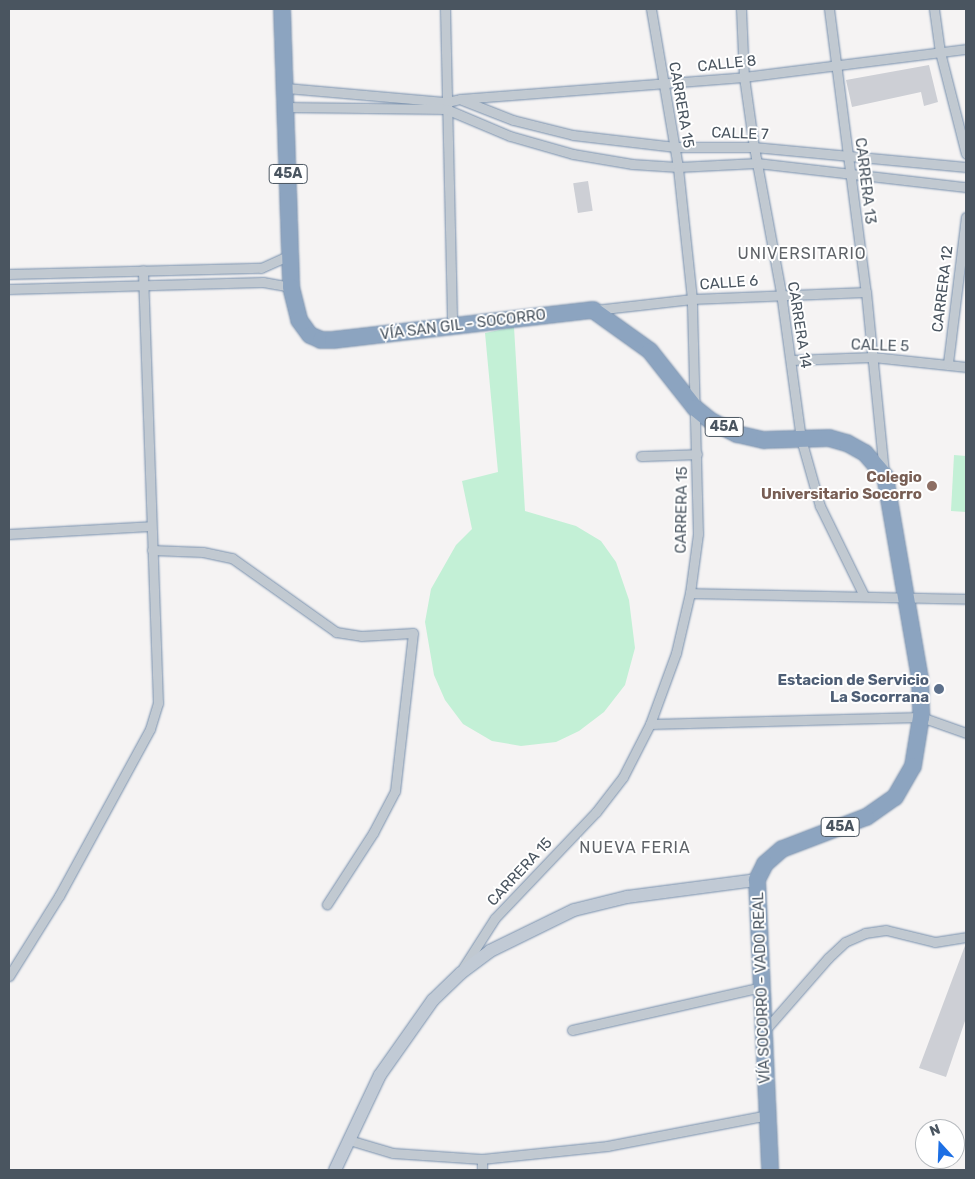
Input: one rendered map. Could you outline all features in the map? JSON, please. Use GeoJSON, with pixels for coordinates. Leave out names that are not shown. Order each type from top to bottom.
{"type":"FeatureCollection","features":[{"type":"Feature","properties":{"kind":"highway","name":"VÍA SAN GIL - SOCORRO"},"geometry":{"type":"LineString","coordinates":[[282,9],[291,287],[299,320],[310,336],[321,340],[593,310]]}},
{"type":"Feature","properties":{"kind":"highway","name":"45A"},"geometry":{"type":"LineString","coordinates":[[593,310],[650,351],[695,408],[711,421],[737,434],[764,440],[829,438],[847,443],[865,453],[885,476]]}},
{"type":"Feature","properties":{"kind":"highway","name":"VÍA SOCORRO - VADO REAL"},"geometry":{"type":"LineString","coordinates":[[770,1170],[757,880],[766,864],[782,849],[866,817],[895,797],[913,766],[921,717],[920,679],[885,476]]}},
{"type":"Feature","properties":{"kind":"street"},"geometry":{"type":"LineString","coordinates":[[445,9],[452,326]]}},
{"type":"Feature","properties":{"kind":"street","name":"CARRERA 15"},"geometry":{"type":"LineString","coordinates":[[460,973],[495,918],[596,812],[623,778],[650,724],[676,653],[690,593],[698,534],[692,299],[678,167],[662,84],[651,9]]}},
{"type":"Feature","properties":{"kind":"street","name":"CARRERA 14"},"geometry":{"type":"LineString","coordinates":[[741,9],[744,77],[754,147],[781,293],[801,439],[820,506],[864,596]]}},
{"type":"Feature","properties":{"kind":"street","name":"CARRERA 13"},"geometry":{"type":"LineString","coordinates":[[829,9],[866,292],[885,476]]}},
{"type":"Feature","properties":{"kind":"street"},"geometry":{"type":"LineString","coordinates":[[934,9],[940,52],[966,154]]}},
{"type":"Feature","properties":{"kind":"street","name":"CALLE 8"},"geometry":{"type":"LineString","coordinates":[[447,106],[460,99],[744,77],[966,49]]}},
{"type":"Feature","properties":{"kind":"street"},"geometry":{"type":"LineString","coordinates":[[286,88],[447,106],[510,136],[573,154],[632,164],[678,167],[757,163],[966,187]]}},
{"type":"Feature","properties":{"kind":"street","name":"CALLE 7"},"geometry":{"type":"LineString","coordinates":[[460,99],[513,120],[574,136],[675,147],[754,147],[966,167]]}},
{"type":"Feature","properties":{"kind":"street"},"geometry":{"type":"LineString","coordinates":[[286,107],[447,106]]}},
{"type":"Feature","properties":{"kind":"street"},"geometry":{"type":"LineString","coordinates":[[573,154],[574,136]]}},
{"type":"Feature","properties":{"kind":"street","name":"CARRERA 12"},"geometry":{"type":"LineString","coordinates":[[948,363],[966,217]]}},
{"type":"Feature","properties":{"kind":"street"},"geometry":{"type":"LineString","coordinates":[[9,274],[261,268],[290,255]]}},
{"type":"Feature","properties":{"kind":"street"},"geometry":{"type":"LineString","coordinates":[[9,976],[59,896],[150,729],[158,703],[150,526],[143,270]]}},
{"type":"Feature","properties":{"kind":"street"},"geometry":{"type":"LineString","coordinates":[[9,289],[263,282],[291,287]]}},
{"type":"Feature","properties":{"kind":"street","name":"CALLE 6"},"geometry":{"type":"LineString","coordinates":[[593,310],[692,299],[781,293],[866,292]]}},
{"type":"Feature","properties":{"kind":"street","name":"CALLE 5"},"geometry":{"type":"LineString","coordinates":[[791,360],[873,357],[948,363],[966,367]]}},
{"type":"Feature","properties":{"kind":"street"},"geometry":{"type":"LineString","coordinates":[[641,456],[697,454]]}},
{"type":"Feature","properties":{"kind":"street"},"geometry":{"type":"LineString","coordinates":[[9,534],[150,526]]}},
{"type":"Feature","properties":{"kind":"street"},"geometry":{"type":"LineString","coordinates":[[152,550],[203,552],[232,558],[336,632],[361,636],[413,633],[395,791],[373,833],[327,904]]}},
{"type":"Feature","properties":{"kind":"street"},"geometry":{"type":"LineString","coordinates":[[690,593],[966,598]]}},
{"type":"Feature","properties":{"kind":"street"},"geometry":{"type":"LineString","coordinates":[[650,724],[921,717],[966,733]]}},
{"type":"Feature","properties":{"kind":"street"},"geometry":{"type":"LineString","coordinates":[[335,1170],[380,1075],[433,1000],[460,973],[490,951],[574,910],[627,897],[757,880]]}},
{"type":"Feature","properties":{"kind":"street"},"geometry":{"type":"LineString","coordinates":[[763,1031],[828,958],[845,942],[865,933],[886,930],[935,942],[966,937]]}},
{"type":"Feature","properties":{"kind":"street"},"geometry":{"type":"LineString","coordinates":[[572,1030],[761,986]]}},
{"type":"Feature","properties":{"kind":"street"},"geometry":{"type":"LineString","coordinates":[[349,1140],[393,1153],[482,1159],[607,1146],[768,1115]]}},
{"type":"Feature","properties":{"kind":"street"},"geometry":{"type":"LineString","coordinates":[[482,1159],[482,1170]]}},
{"type":"Feature","properties":{"kind":"green space"},"geometry":{"type":"Polygon","coordinates":[[[514,327],[525,511],[576,526],[601,541],[616,562],[629,600],[635,648],[625,685],[604,712],[579,731],[556,742],[521,746],[492,741],[463,724],[445,700],[434,675],[425,622],[431,589],[456,545],[472,529],[462,481],[498,472],[485,333],[514,327]]]}},
{"type":"Feature","properties":{"kind":"green space"},"geometry":{"type":"Polygon","coordinates":[[[954,455],[966,456],[966,512],[951,511],[954,455]]]}},
{"type":"Feature","properties":{"kind":"building"},"geometry":{"type":"Polygon","coordinates":[[[929,65],[938,102],[924,106],[921,92],[852,107],[846,80],[929,65]]]}},
{"type":"Feature","properties":{"kind":"building"},"geometry":{"type":"Polygon","coordinates":[[[588,181],[593,211],[578,213],[573,183],[588,181]]]}},
{"type":"Feature","properties":{"kind":"building"},"geometry":{"type":"Polygon","coordinates":[[[966,943],[966,1018],[946,1077],[919,1068],[966,943]]]}},
{"type":"Feature","properties":{"kind":"place","name":"Colegio Universitario Socorro"},"geometry":{"type":"Point","coordinates":[932,486]}},
{"type":"Feature","properties":{"kind":"place","name":"Estacion de Servicio La Socorrana"},"geometry":{"type":"Point","coordinates":[939,689]}},
{"type":"Feature","properties":{"kind":"district","name":"UNIVERSITARIO"},"geometry":{"type":"Point","coordinates":[802,254]}},
{"type":"Feature","properties":{"kind":"district","name":"NUEVA FERIA"},"geometry":{"type":"Point","coordinates":[635,848]}}]}
